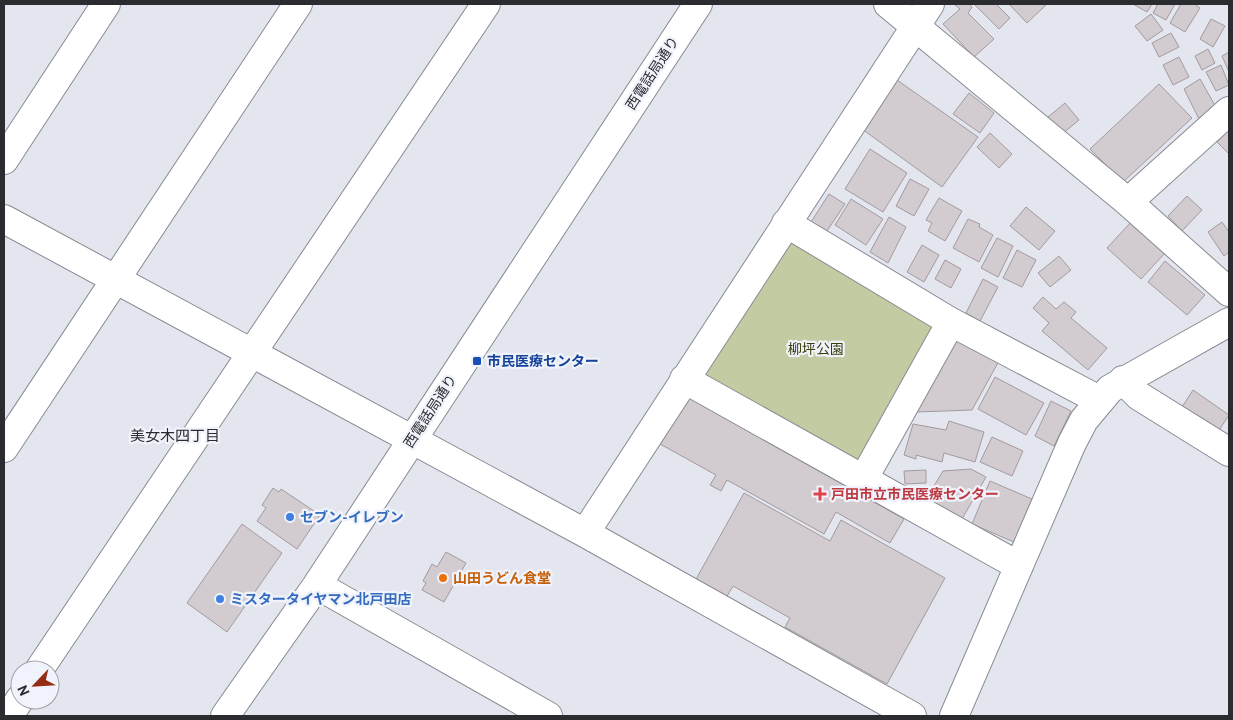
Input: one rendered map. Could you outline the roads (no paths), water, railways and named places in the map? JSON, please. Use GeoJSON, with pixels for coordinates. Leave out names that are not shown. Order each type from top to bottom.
{"type":"FeatureCollection","features":[{"type":"Feature","properties":{"kind":"street"},"geometry":{"type":"LineString","coordinates":[[4,160],[106,4]]}},
{"type":"Feature","properties":{"kind":"street"},"geometry":{"type":"LineString","coordinates":[[4,448],[298,4]]}},
{"type":"Feature","properties":{"kind":"street"},"geometry":{"type":"LineString","coordinates":[[46,660],[486,4]]}},
{"type":"Feature","properties":{"kind":"street","name":"西電話局通り"},"geometry":{"type":"LineString","coordinates":[[225,716],[317,585],[698,4]]}},
{"type":"Feature","properties":{"kind":"street"},"geometry":{"type":"LineString","coordinates":[[888,4],[1128,202],[1229,292]]}},
{"type":"Feature","properties":{"kind":"street"},"geometry":{"type":"LineString","coordinates":[[585,533],[930,4]]}},
{"type":"Feature","properties":{"kind":"street"},"geometry":{"type":"LineString","coordinates":[[1128,202],[1229,111]]}},
{"type":"Feature","properties":{"kind":"street"},"geometry":{"type":"LineString","coordinates":[[4,218],[585,533],[912,716]]}},
{"type":"Feature","properties":{"kind":"street"},"geometry":{"type":"LineString","coordinates":[[786,223],[950,322],[1099,400]]}},
{"type":"Feature","properties":{"kind":"street"},"geometry":{"type":"LineString","coordinates":[[864,478],[950,322]]}},
{"type":"Feature","properties":{"kind":"street"},"geometry":{"type":"LineString","coordinates":[[954,716],[1072,443],[1084,420],[1099,400],[1124,380],[1229,322]]}},
{"type":"Feature","properties":{"kind":"street"},"geometry":{"type":"LineString","coordinates":[[684,379],[1019,566]]}},
{"type":"Feature","properties":{"kind":"street"},"geometry":{"type":"LineString","coordinates":[[1124,380],[1139,396],[1229,452]]}},
{"type":"Feature","properties":{"kind":"street"},"geometry":{"type":"LineString","coordinates":[[317,585],[548,716]]}},
{"type":"Feature","properties":{"kind":"place","name":"市民医療センター"},"geometry":{"type":"Point","coordinates":[477,361]}},
{"type":"Feature","properties":{"kind":"place","name":"戸田市立市民医療センター"},"geometry":{"type":"Point","coordinates":[820,494]}},
{"type":"Feature","properties":{"kind":"place","name":"セブン-イレブン"},"geometry":{"type":"Point","coordinates":[290,517]}},
{"type":"Feature","properties":{"kind":"place","name":"山田うどん食堂"},"geometry":{"type":"Point","coordinates":[443,578]}},
{"type":"Feature","properties":{"kind":"place","name":"ミスタータイヤマン北戸田店"},"geometry":{"type":"Point","coordinates":[220,599]}},
{"type":"Feature","properties":{"kind":"district","name":"美女木四丁目"},"geometry":{"type":"Point","coordinates":[175,436]}},
{"type":"Feature","properties":{"kind":"park label","name":"柳坪公園"},"geometry":{"type":"Point","coordinates":[816,349]}}]}
